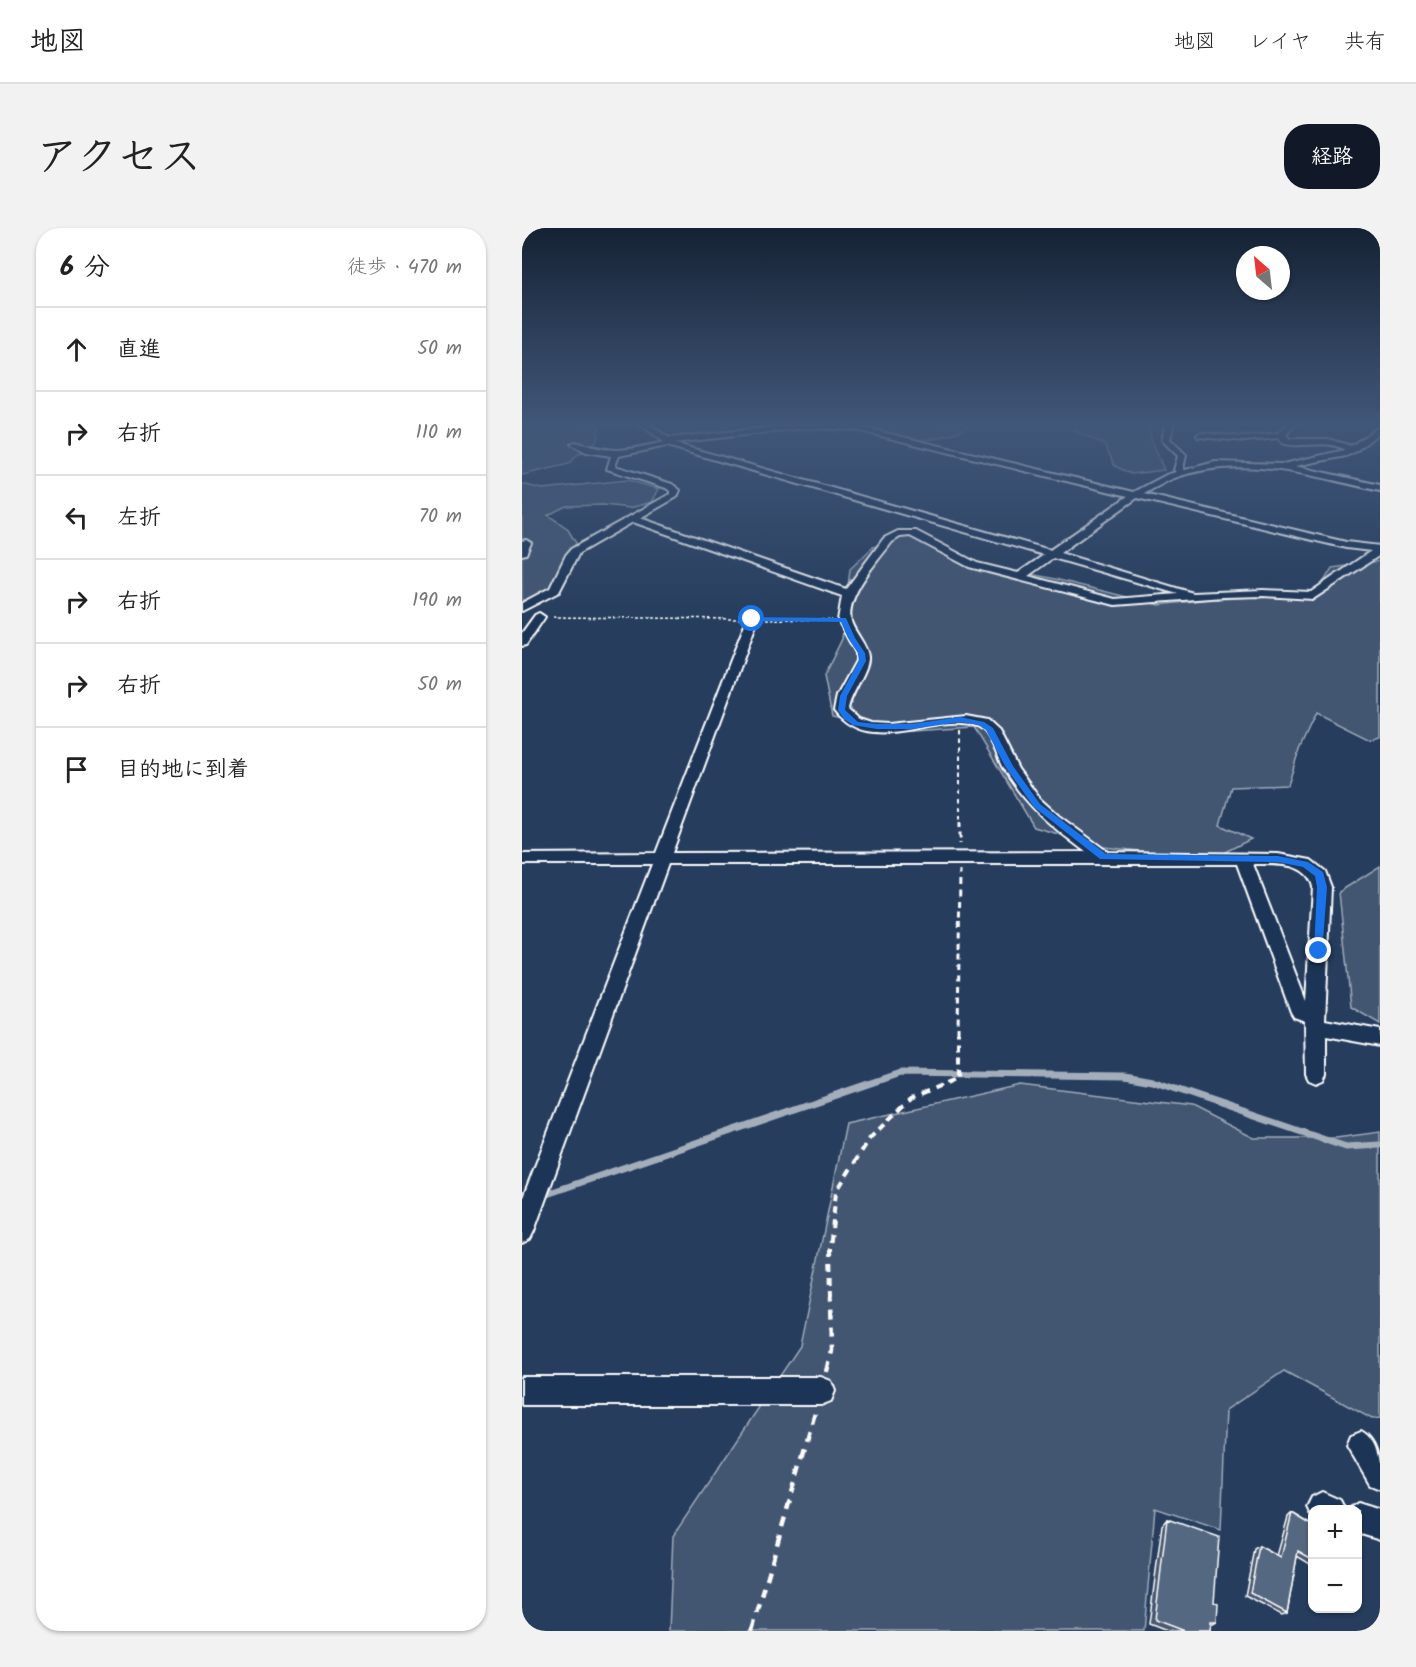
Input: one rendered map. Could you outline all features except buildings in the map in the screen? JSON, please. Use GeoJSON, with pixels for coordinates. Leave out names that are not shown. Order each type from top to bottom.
{"type":"FeatureCollection","features":[{"type":"Feature","properties":{"kind":"street"},"geometry":{"type":"LineString","coordinates":[[522,608],[555,590],[575,551],[672,497],[675,490],[671,488]]}},
{"type":"Feature","properties":{"kind":"street"},"geometry":{"type":"LineString","coordinates":[[827,488],[1197,596]]}},
{"type":"Feature","properties":{"kind":"street"},"geometry":{"type":"LineString","coordinates":[[1110,488],[1346,545],[1380,549]]}},
{"type":"Feature","properties":{"kind":"street"},"geometry":{"type":"LineString","coordinates":[[1021,576],[1146,488]]}},
{"type":"Feature","properties":{"kind":"street"},"geometry":{"type":"LineString","coordinates":[[633,519],[848,594]]}},
{"type":"Feature","properties":{"kind":"street"},"geometry":{"type":"LineString","coordinates":[[1104,857],[1037,806],[1009,766],[989,728],[982,723],[960,719],[912,726],[877,726],[856,724],[841,710],[844,696],[862,661],[862,653],[844,620],[848,594],[888,540],[905,533],[922,536],[973,565],[1115,602],[1263,593],[1313,596],[1380,549]]}},
{"type":"Feature","properties":{"kind":"street"},"geometry":{"type":"LineString","coordinates":[[522,616],[539,617]]}},
{"type":"Feature","properties":{"kind":"street"},"geometry":{"type":"LineString","coordinates":[[522,642],[539,617]]}},
{"type":"Feature","properties":{"kind":"street"},"geometry":{"type":"LineString","coordinates":[[525,1223],[752,619]]}},
{"type":"Feature","properties":{"kind":"street"},"geometry":{"type":"LineString","coordinates":[[522,859],[1104,857],[1278,859],[1305,864],[1320,875],[1322,916],[1315,1021],[1316,1074]]}},
{"type":"Feature","properties":{"kind":"street"},"geometry":{"type":"LineString","coordinates":[[1243,859],[1301,1012],[1315,1021],[1380,1038]]}},
{"type":"Feature","properties":{"kind":"street"},"geometry":{"type":"LineString","coordinates":[[522,1391],[821,1391]]}},
{"type":"Feature","properties":{"kind":"street"},"geometry":{"type":"LineString","coordinates":[[1361,1445],[1380,1475]]}},
{"type":"Feature","properties":{"kind":"street"},"geometry":{"type":"LineString","coordinates":[[1362,1519],[1380,1525]]}},
{"type":"Feature","properties":{"kind":"path"},"geometry":{"type":"LineString","coordinates":[[539,617],[844,620]]}},
{"type":"Feature","properties":{"kind":"path"},"geometry":{"type":"LineString","coordinates":[[752,1631],[832,1351],[830,1248],[836,1192],[870,1138],[911,1098],[958,1078],[960,719]]}},
{"type":"Feature","properties":{"kind":"shaded area"},"geometry":{"type":"Polygon","coordinates":[[[522,488],[659,489],[652,502],[630,508],[603,505],[566,506],[548,515],[567,528],[576,543],[549,590],[522,603],[522,488]]]}},
{"type":"Feature","properties":{"kind":"shaded area"},"geometry":{"type":"Polygon","coordinates":[[[907,536],[940,548],[961,561],[1051,578],[1159,605],[1202,600],[1322,593],[1323,583],[1332,568],[1380,561],[1380,737],[1370,740],[1316,713],[1299,750],[1288,785],[1231,787],[1220,825],[1251,839],[1211,859],[1104,847],[1034,827],[974,727],[897,732],[832,716],[824,676],[842,639],[850,569],[873,547],[907,536]]]}},
{"type":"Feature","properties":{"kind":"shaded area"},"geometry":{"type":"Polygon","coordinates":[[[1380,866],[1380,1024],[1351,1007],[1339,892],[1380,866]]]}},
{"type":"Feature","properties":{"kind":"shaded area"},"geometry":{"type":"Polygon","coordinates":[[[1020,1085],[1191,1106],[1254,1138],[1336,1138],[1380,1132],[1380,1418],[1372,1419],[1284,1371],[1226,1410],[1221,1530],[1155,1508],[1144,1631],[669,1631],[673,1536],[800,1346],[846,1124],[1020,1085]]]}},
{"type":"Feature","properties":{"kind":"waterway"},"geometry":{"type":"LineString","coordinates":[[541,1196],[900,1073],[1125,1076],[1152,1081],[1346,1147],[1380,1145]]}},
{"type":"Feature","properties":{"kind":"route"},"geometry":{"type":"LineString","coordinates":[[752,619],[844,620],[862,653],[862,661],[844,696],[841,710],[847,718],[856,724],[877,726],[912,726],[960,719],[982,723],[989,728],[1009,766],[1037,806],[1104,857],[1278,859],[1305,864],[1320,875],[1322,887],[1319,951]]}}]}
